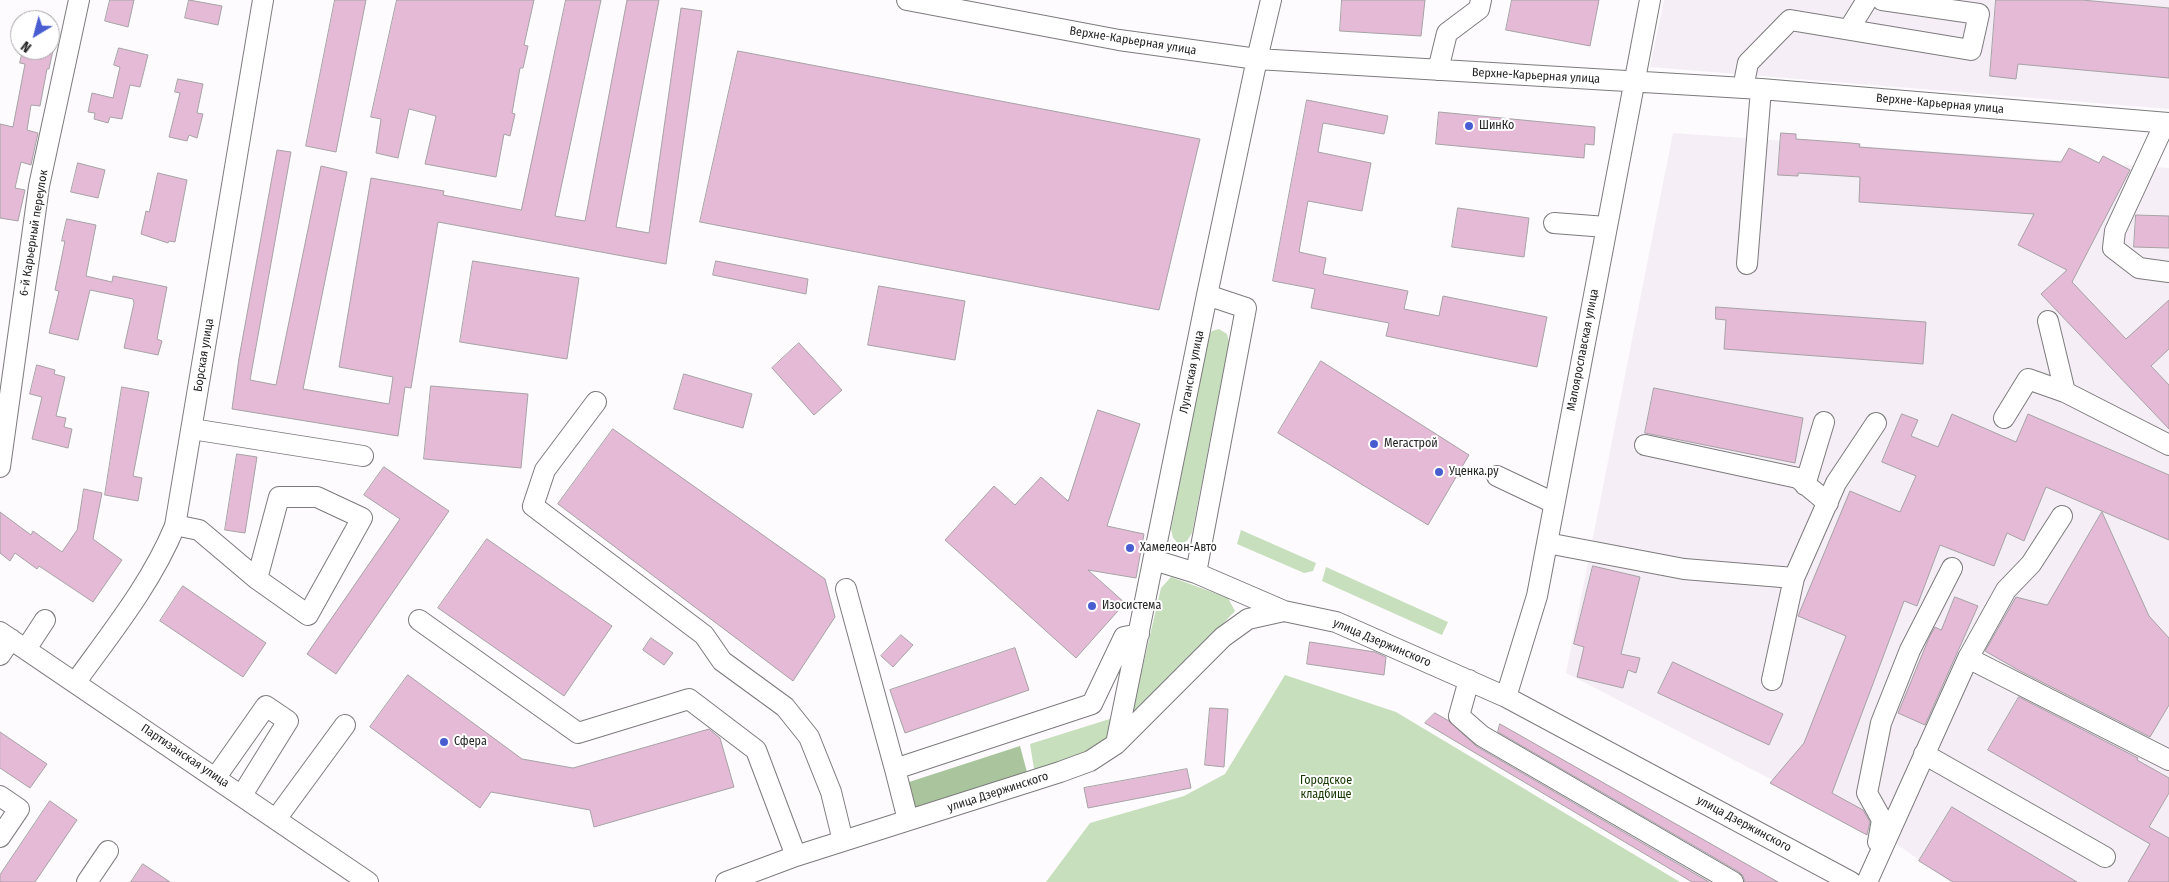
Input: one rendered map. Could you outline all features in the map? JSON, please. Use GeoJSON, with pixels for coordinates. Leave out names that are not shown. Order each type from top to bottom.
{"type":"FeatureCollection","features":[{"type":"Feature","properties":{"kind":"street","name":"6-й Карьерный переулок"},"geometry":{"type":"LineString","coordinates":[[0,467],[39,186],[80,0]]}},
{"type":"Feature","properties":{"kind":"street","name":"Борская улица"},"geometry":{"type":"LineString","coordinates":[[75,683],[145,583],[166,547],[175,525],[263,0]]}},
{"type":"Feature","properties":{"kind":"street","name":"Верхне-Карьерная улица"},"geometry":{"type":"LineString","coordinates":[[907,0],[1119,40],[1257,59],[1752,89],[2167,123]]}},
{"type":"Feature","properties":{"kind":"street","name":"Луганская улица"},"geometry":{"type":"LineString","coordinates":[[1116,744],[1207,295],[1271,0]]}},
{"type":"Feature","properties":{"kind":"street"},"geometry":{"type":"LineString","coordinates":[[1438,70],[1447,33],[1479,9],[1481,0]]}},
{"type":"Feature","properties":{"kind":"street","name":"Малоярославская улица"},"geometry":{"type":"LineString","coordinates":[[1506,697],[1537,596],[1650,0]]}},
{"type":"Feature","properties":{"kind":"street"},"geometry":{"type":"LineString","coordinates":[[1849,29],[1866,0]]}},
{"type":"Feature","properties":{"kind":"street"},"geometry":{"type":"LineString","coordinates":[[1747,264],[1752,89],[1748,63],[1790,20],[1971,50],[1979,14],[1882,0]]}},
{"type":"Feature","properties":{"kind":"street"},"geometry":{"type":"LineString","coordinates":[[2167,123],[2115,231],[2113,248],[2139,268],[2169,272]]}},
{"type":"Feature","properties":{"kind":"street"},"geometry":{"type":"LineString","coordinates":[[1554,223],[1606,228]]}},
{"type":"Feature","properties":{"kind":"street"},"geometry":{"type":"LineString","coordinates":[[1196,573],[1246,308],[1207,295]]}},
{"type":"Feature","properties":{"kind":"street"},"geometry":{"type":"LineString","coordinates":[[2048,321],[2066,392]]}},
{"type":"Feature","properties":{"kind":"street"},"geometry":{"type":"LineString","coordinates":[[2004,418],[2028,379],[2066,392],[2169,445]]}},
{"type":"Feature","properties":{"kind":"street"},"geometry":{"type":"LineString","coordinates":[[596,402],[545,470],[533,506],[704,635],[722,661],[785,707],[809,737],[831,792],[844,841]]}},
{"type":"Feature","properties":{"kind":"street"},"geometry":{"type":"LineString","coordinates":[[1805,485],[1824,422]]}},
{"type":"Feature","properties":{"kind":"street"},"geometry":{"type":"LineString","coordinates":[[1772,680],[1794,578],[1836,483],[1876,423]]}},
{"type":"Feature","properties":{"kind":"street"},"geometry":{"type":"LineString","coordinates":[[192,429],[363,456]]}},
{"type":"Feature","properties":{"kind":"street"},"geometry":{"type":"LineString","coordinates":[[1646,445],[1798,478],[1828,503]]}},
{"type":"Feature","properties":{"kind":"street"},"geometry":{"type":"LineString","coordinates":[[1498,476],[1554,503]]}},
{"type":"Feature","properties":{"kind":"street"},"geometry":{"type":"LineString","coordinates":[[175,525],[199,530],[257,579],[308,616],[362,518],[317,498],[279,497],[257,579]]}},
{"type":"Feature","properties":{"kind":"street"},"geometry":{"type":"LineString","coordinates":[[1867,882],[1968,658],[2006,590],[2031,564],[2062,516]]}},
{"type":"Feature","properties":{"kind":"street"},"geometry":{"type":"LineString","coordinates":[[1547,543],[1684,569],[1794,578]]}},
{"type":"Feature","properties":{"kind":"street"},"geometry":{"type":"LineString","coordinates":[[1154,560],[1196,573],[1284,611]]}},
{"type":"Feature","properties":{"kind":"street"},"geometry":{"type":"LineString","coordinates":[[1881,851],[1878,842],[1882,820],[1867,793],[1881,723],[1910,650],[1952,568]]}},
{"type":"Feature","properties":{"kind":"street"},"geometry":{"type":"LineString","coordinates":[[846,589],[908,820]]}},
{"type":"Feature","properties":{"kind":"street","name":"улица Дзержинского"},"geometry":{"type":"LineString","coordinates":[[726,882],[796,856],[1090,761],[1116,744],[1223,637],[1248,619],[1284,611],[1336,622],[1506,697],[1851,882]]}},
{"type":"Feature","properties":{"kind":"street"},"geometry":{"type":"LineString","coordinates":[[9,644],[46,620]]}},
{"type":"Feature","properties":{"kind":"street"},"geometry":{"type":"LineString","coordinates":[[419,620],[578,733],[689,699],[756,750],[796,856]]}},
{"type":"Feature","properties":{"kind":"street"},"geometry":{"type":"LineString","coordinates":[[895,769],[1092,704],[1124,637],[1139,634]]}},
{"type":"Feature","properties":{"kind":"street","name":"Партизанская улица"},"geometry":{"type":"LineString","coordinates":[[9,644],[75,683],[368,882]]}},
{"type":"Feature","properties":{"kind":"street"},"geometry":{"type":"LineString","coordinates":[[1968,658],[2169,760]]}},
{"type":"Feature","properties":{"kind":"street"},"geometry":{"type":"LineString","coordinates":[[1469,680],[1459,716],[1482,736],[1734,882]]}},
{"type":"Feature","properties":{"kind":"street"},"geometry":{"type":"LineString","coordinates":[[216,777],[266,706],[288,721],[242,795]]}},
{"type":"Feature","properties":{"kind":"street"},"geometry":{"type":"LineString","coordinates":[[276,819],[345,725]]}},
{"type":"Feature","properties":{"kind":"street"},"geometry":{"type":"LineString","coordinates":[[1924,754],[2105,857]]}},
{"type":"Feature","properties":{"kind":"street"},"geometry":{"type":"LineString","coordinates":[[0,796],[19,809],[0,837]]}},
{"type":"Feature","properties":{"kind":"street"},"geometry":{"type":"LineString","coordinates":[[87,882],[108,851]]}},
{"type":"Feature","properties":{"kind":"shaded area"},"geometry":{"type":"Polygon","coordinates":[[[1664,0],[2169,0],[2169,109],[1650,67],[1664,0]]]}},
{"type":"Feature","properties":{"kind":"shaded area"},"geometry":{"type":"Polygon","coordinates":[[[1673,133],[2169,168],[2169,882],[1950,882],[1898,845],[1566,673],[1673,133]]]}},
{"type":"Feature","properties":{"kind":"green space"},"geometry":{"type":"Polygon","coordinates":[[[1219,329],[1227,334],[1229,342],[1192,533],[1187,541],[1179,544],[1173,538],[1171,529],[1207,339],[1212,331],[1219,329]]]}},
{"type":"Feature","properties":{"kind":"green space"},"geometry":{"type":"Polygon","coordinates":[[[1241,530],[1316,563],[1313,571],[1304,573],[1237,544],[1241,530]]]}},
{"type":"Feature","properties":{"kind":"green space"},"geometry":{"type":"Polygon","coordinates":[[[1326,567],[1448,622],[1442,635],[1322,581],[1326,567]]]}},
{"type":"Feature","properties":{"kind":"green space"},"geometry":{"type":"Polygon","coordinates":[[[1171,577],[1228,598],[1235,611],[1130,721],[1161,588],[1171,577]]]}},
{"type":"Feature","properties":{"kind":"green space","name":"Городское кладбище"},"geometry":{"type":"Polygon","coordinates":[[[1285,675],[1396,712],[1680,882],[1046,882],[1090,823],[1184,796],[1225,774],[1285,675]]]}},
{"type":"Feature","properties":{"kind":"green space"},"geometry":{"type":"Polygon","coordinates":[[[1116,717],[1103,747],[1035,775],[1030,744],[1116,717]]]}},
{"type":"Feature","properties":{"kind":"green space"},"geometry":{"type":"Polygon","coordinates":[[[1020,746],[1028,776],[915,810],[906,783],[1020,746]]]}},
{"type":"Feature","properties":{"kind":"building"},"geometry":{"type":"Polygon","coordinates":[[[110,0],[134,0],[128,27],[105,21],[110,0]]]}},
{"type":"Feature","properties":{"kind":"building"},"geometry":{"type":"Polygon","coordinates":[[[189,0],[222,6],[218,25],[185,18],[189,0]]]}},
{"type":"Feature","properties":{"kind":"building"},"geometry":{"type":"Polygon","coordinates":[[[335,0],[366,0],[336,152],[306,146],[335,0]]]}},
{"type":"Feature","properties":{"kind":"building"},"geometry":{"type":"Polygon","coordinates":[[[397,0],[534,0],[524,45],[528,46],[523,68],[520,68],[512,113],[515,114],[510,136],[504,134],[496,177],[425,164],[436,116],[409,109],[398,158],[376,153],[381,119],[371,117],[397,0]]]}},
{"type":"Feature","properties":{"kind":"building"},"geometry":{"type":"Polygon","coordinates":[[[566,0],[601,0],[555,216],[585,221],[627,0],[659,0],[616,227],[649,233],[681,8],[702,11],[666,264],[438,222],[411,388],[405,387],[398,436],[232,409],[239,358],[277,150],[291,152],[250,380],[276,385],[321,166],[347,172],[303,389],[389,404],[393,377],[339,367],[371,178],[444,191],[443,195],[521,210],[566,0]]]}},
{"type":"Feature","properties":{"kind":"building"},"geometry":{"type":"Polygon","coordinates":[[[1342,0],[1425,0],[1421,36],[1340,31],[1342,0]]]}},
{"type":"Feature","properties":{"kind":"building"},"geometry":{"type":"Polygon","coordinates":[[[1512,0],[1599,0],[1590,46],[1506,30],[1512,0]]]}},
{"type":"Feature","properties":{"kind":"building"},"geometry":{"type":"Polygon","coordinates":[[[1996,0],[2082,0],[2169,8],[2169,78],[2018,64],[2016,79],[1990,76],[1996,0]]]}},
{"type":"Feature","properties":{"kind":"building"},"geometry":{"type":"Polygon","coordinates":[[[119,48],[148,55],[140,87],[130,85],[122,119],[110,117],[108,123],[94,119],[95,113],[88,112],[92,93],[113,98],[120,67],[114,65],[119,48]]]}},
{"type":"Feature","properties":{"kind":"building"},"geometry":{"type":"Polygon","coordinates":[[[738,51],[1200,139],[1159,310],[700,222],[738,51]]]}},
{"type":"Feature","properties":{"kind":"building"},"geometry":{"type":"Polygon","coordinates":[[[21,60],[51,60],[49,69],[47,69],[40,106],[31,105],[27,130],[38,133],[31,165],[21,162],[15,188],[25,190],[18,221],[0,218],[0,124],[13,127],[25,64],[20,63],[21,60]]]}},
{"type":"Feature","properties":{"kind":"building"},"geometry":{"type":"Polygon","coordinates":[[[178,79],[203,84],[197,113],[203,114],[197,138],[189,135],[187,141],[169,137],[180,93],[175,92],[178,79]]]}},
{"type":"Feature","properties":{"kind":"building"},"geometry":{"type":"Polygon","coordinates":[[[1307,100],[1388,116],[1384,134],[1323,123],[1318,152],[1371,163],[1362,211],[1308,201],[1299,252],[1326,258],[1323,274],[1408,291],[1404,309],[1439,316],[1443,296],[1547,317],[1537,367],[1386,336],[1389,323],[1311,308],[1315,289],[1273,281],[1307,100]]]}},
{"type":"Feature","properties":{"kind":"building"},"geometry":{"type":"Polygon","coordinates":[[[1439,112],[1595,127],[1594,145],[1585,144],[1584,158],[1436,144],[1439,112]]]}},
{"type":"Feature","properties":{"kind":"building"},"geometry":{"type":"Polygon","coordinates":[[[1781,133],[1796,134],[1796,139],[1860,144],[1859,147],[2061,162],[2069,148],[2099,163],[2103,156],[2130,170],[2072,282],[2126,339],[2169,300],[2169,349],[2151,366],[2169,385],[2169,429],[2041,294],[2067,270],[2018,245],[2034,214],[1859,202],[1860,177],[1798,173],[1798,176],[1778,175],[1781,133]]]}},
{"type":"Feature","properties":{"kind":"building"},"geometry":{"type":"Polygon","coordinates":[[[78,163],[105,170],[98,198],[71,192],[78,163]]]}},
{"type":"Feature","properties":{"kind":"building"},"geometry":{"type":"Polygon","coordinates":[[[158,173],[187,180],[175,242],[169,241],[168,243],[141,234],[146,211],[149,212],[158,173]]]}},
{"type":"Feature","properties":{"kind":"building"},"geometry":{"type":"Polygon","coordinates":[[[1458,208],[1529,218],[1524,257],[1452,247],[1458,208]]]}},
{"type":"Feature","properties":{"kind":"building"},"geometry":{"type":"Polygon","coordinates":[[[2136,215],[2169,216],[2169,248],[2134,247],[2136,215]]]}},
{"type":"Feature","properties":{"kind":"building"},"geometry":{"type":"Polygon","coordinates":[[[67,219],[96,225],[86,276],[112,282],[113,276],[167,287],[157,339],[162,341],[158,355],[124,348],[134,303],[133,299],[90,290],[78,340],[49,333],[59,291],[55,290],[65,241],[62,241],[67,219]]]}},
{"type":"Feature","properties":{"kind":"building"},"geometry":{"type":"Polygon","coordinates":[[[473,261],[579,278],[567,359],[460,342],[473,261]]]}},
{"type":"Feature","properties":{"kind":"building"},"geometry":{"type":"Polygon","coordinates":[[[716,261],[808,279],[806,294],[713,275],[716,261]]]}},
{"type":"Feature","properties":{"kind":"building"},"geometry":{"type":"Polygon","coordinates":[[[879,286],[965,301],[955,360],[868,345],[879,286]]]}},
{"type":"Feature","properties":{"kind":"building"},"geometry":{"type":"Polygon","coordinates":[[[1716,307],[1926,322],[1923,364],[1724,349],[1726,320],[1716,319],[1716,307]]]}},
{"type":"Feature","properties":{"kind":"building"},"geometry":{"type":"Polygon","coordinates":[[[799,343],[842,390],[814,415],[772,368],[799,343]]]}},
{"type":"Feature","properties":{"kind":"building","name":"Мегастрой"},"geometry":{"type":"Polygon","coordinates":[[[1321,361],[1469,455],[1428,525],[1278,433],[1321,361]]]}},
{"type":"Feature","properties":{"kind":"building"},"geometry":{"type":"Polygon","coordinates":[[[37,365],[55,370],[54,374],[65,377],[56,416],[66,418],[64,427],[72,429],[68,448],[32,439],[42,397],[30,394],[37,365]]]}},
{"type":"Feature","properties":{"kind":"building"},"geometry":{"type":"Polygon","coordinates":[[[684,374],[752,394],[743,428],[674,409],[684,374]]]}},
{"type":"Feature","properties":{"kind":"building"},"geometry":{"type":"Polygon","coordinates":[[[431,386],[528,394],[521,468],[424,459],[431,386]]]}},
{"type":"Feature","properties":{"kind":"building"},"geometry":{"type":"Polygon","coordinates":[[[122,387],[149,392],[133,476],[142,478],[138,501],[105,495],[122,387]]]}},
{"type":"Feature","properties":{"kind":"building"},"geometry":{"type":"Polygon","coordinates":[[[1654,388],[1803,418],[1795,463],[1645,433],[1654,388]]]}},
{"type":"Feature","properties":{"kind":"building"},"geometry":{"type":"Polygon","coordinates":[[[1098,410],[1140,424],[1107,526],[1144,534],[1136,578],[1088,570],[1125,603],[1076,658],[945,540],[994,486],[1015,505],[1041,477],[1068,501],[1098,410]]]}},
{"type":"Feature","properties":{"kind":"building"},"geometry":{"type":"Polygon","coordinates":[[[1902,414],[1918,420],[1911,436],[1938,447],[1952,414],[2016,442],[2028,414],[2169,475],[2169,540],[2046,487],[2024,541],[2007,533],[1994,566],[1940,545],[1917,606],[1904,601],[1832,793],[1863,810],[1870,822],[1867,835],[1770,783],[1804,743],[1846,636],[1798,616],[1850,491],[1900,512],[1916,476],[1882,462],[1902,414]]]}},
{"type":"Feature","properties":{"kind":"building"},"geometry":{"type":"Polygon","coordinates":[[[613,429],[825,579],[835,617],[793,681],[558,504],[613,429]]]}},
{"type":"Feature","properties":{"kind":"building"},"geometry":{"type":"Polygon","coordinates":[[[237,454],[257,457],[245,533],[225,530],[237,454]]]}},
{"type":"Feature","properties":{"kind":"building"},"geometry":{"type":"Polygon","coordinates":[[[384,467],[449,511],[336,674],[307,654],[400,519],[364,495],[384,467]]]}},
{"type":"Feature","properties":{"kind":"building"},"geometry":{"type":"Polygon","coordinates":[[[84,489],[102,493],[93,539],[122,560],[93,602],[39,566],[37,569],[15,553],[10,561],[0,553],[0,512],[31,535],[33,531],[62,552],[77,530],[84,489]]]}},
{"type":"Feature","properties":{"kind":"building"},"geometry":{"type":"Polygon","coordinates":[[[2102,512],[2149,616],[2169,638],[2169,705],[2150,737],[2020,671],[1985,651],[2016,597],[2047,605],[2102,512]]]}},
{"type":"Feature","properties":{"kind":"building"},"geometry":{"type":"Polygon","coordinates":[[[487,539],[612,626],[564,696],[438,608],[487,539]]]}},
{"type":"Feature","properties":{"kind":"building"},"geometry":{"type":"Polygon","coordinates":[[[1593,566],[1640,577],[1621,654],[1640,658],[1636,673],[1628,670],[1623,688],[1577,677],[1584,647],[1574,644],[1593,566]]]}},
{"type":"Feature","properties":{"kind":"building"},"geometry":{"type":"Polygon","coordinates":[[[183,586],[266,643],[243,677],[160,621],[183,586]]]}},
{"type":"Feature","properties":{"kind":"building"},"geometry":{"type":"Polygon","coordinates":[[[1955,597],[1978,606],[1925,725],[1898,713],[1929,638],[1935,627],[1941,630],[1955,597]]]}},
{"type":"Feature","properties":{"kind":"building"},"geometry":{"type":"Polygon","coordinates":[[[901,635],[913,645],[893,667],[881,656],[901,635]]]}},
{"type":"Feature","properties":{"kind":"building"},"geometry":{"type":"Polygon","coordinates":[[[651,638],[673,653],[664,665],[643,650],[651,638]]]}},
{"type":"Feature","properties":{"kind":"building"},"geometry":{"type":"Polygon","coordinates":[[[1310,642],[1375,652],[1386,657],[1384,675],[1307,664],[1310,642]]]}},
{"type":"Feature","properties":{"kind":"building"},"geometry":{"type":"Polygon","coordinates":[[[1015,648],[1029,690],[905,733],[890,690],[1015,648]]]}},
{"type":"Feature","properties":{"kind":"building"},"geometry":{"type":"Polygon","coordinates":[[[1673,662],[1783,714],[1769,745],[1658,693],[1673,662]]]}},
{"type":"Feature","properties":{"kind":"building","name":"Сфера"},"geometry":{"type":"Polygon","coordinates":[[[408,675],[522,759],[573,768],[709,729],[720,738],[734,787],[594,827],[590,810],[491,792],[480,808],[370,727],[408,675]]]}},
{"type":"Feature","properties":{"kind":"building"},"geometry":{"type":"Polygon","coordinates":[[[2019,697],[2138,758],[2137,760],[2169,778],[2169,793],[2149,827],[2169,838],[2169,882],[2128,882],[2150,844],[1988,750],[2019,697]]]}},
{"type":"Feature","properties":{"kind":"building"},"geometry":{"type":"Polygon","coordinates":[[[1210,708],[1228,709],[1224,767],[1205,765],[1210,708]]]}},
{"type":"Feature","properties":{"kind":"building"},"geometry":{"type":"Polygon","coordinates":[[[1435,713],[1449,721],[1476,746],[1709,882],[1692,882],[1425,723],[1435,713]]]}},
{"type":"Feature","properties":{"kind":"building"},"geometry":{"type":"Polygon","coordinates":[[[1500,724],[1778,882],[1745,882],[1739,872],[1498,732],[1500,724]]]}},
{"type":"Feature","properties":{"kind":"building"},"geometry":{"type":"Polygon","coordinates":[[[0,732],[47,764],[30,788],[0,768],[0,732]]]}},
{"type":"Feature","properties":{"kind":"building"},"geometry":{"type":"Polygon","coordinates":[[[1187,769],[1191,788],[1088,808],[1084,788],[1187,769]]]}},
{"type":"Feature","properties":{"kind":"building"},"geometry":{"type":"Polygon","coordinates":[[[50,801],[77,820],[35,882],[0,882],[0,875],[50,801]]]}},
{"type":"Feature","properties":{"kind":"building"},"geometry":{"type":"Polygon","coordinates":[[[1952,807],[2077,882],[1953,882],[1919,861],[1952,807]]]}},
{"type":"Feature","properties":{"kind":"building"},"geometry":{"type":"Polygon","coordinates":[[[143,864],[170,882],[131,882],[143,864]]]}},
{"type":"Feature","properties":{"kind":"place","name":"ШинКо"},"geometry":{"type":"Point","coordinates":[1469,126]}},
{"type":"Feature","properties":{"kind":"place","name":"Мегастрой"},"geometry":{"type":"Point","coordinates":[1374,444]}},
{"type":"Feature","properties":{"kind":"place","name":"Уценка.ру"},"geometry":{"type":"Point","coordinates":[1439,472]}},
{"type":"Feature","properties":{"kind":"place","name":"Хамелеон-Авто"},"geometry":{"type":"Point","coordinates":[1130,548]}},
{"type":"Feature","properties":{"kind":"place","name":"Изосистема"},"geometry":{"type":"Point","coordinates":[1092,606]}},
{"type":"Feature","properties":{"kind":"place","name":"Сфера"},"geometry":{"type":"Point","coordinates":[444,742]}}]}
